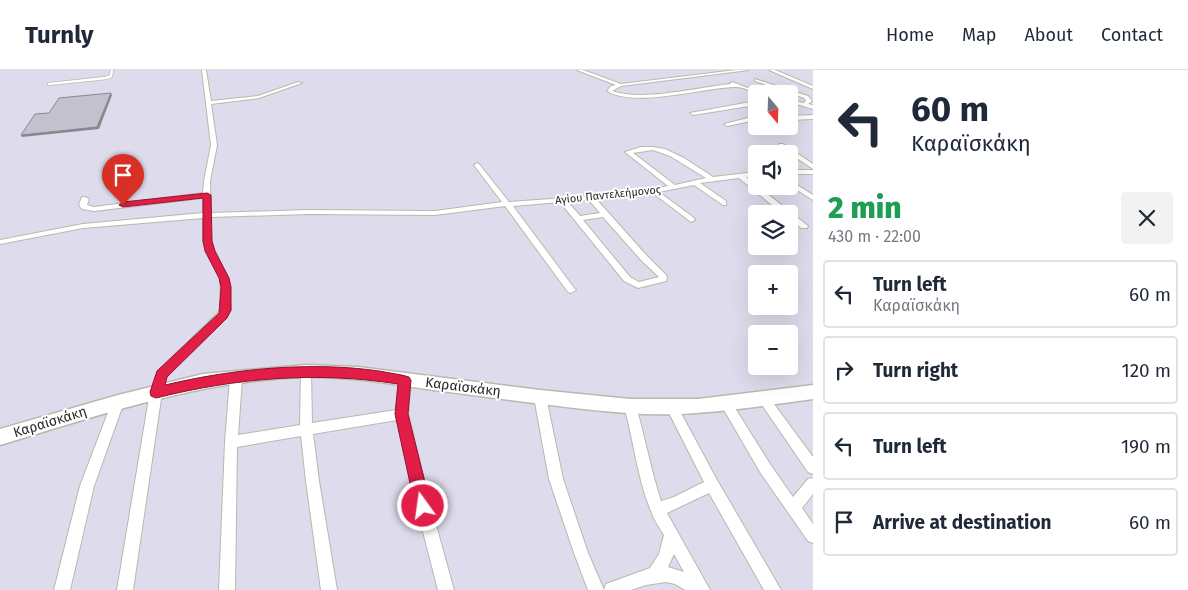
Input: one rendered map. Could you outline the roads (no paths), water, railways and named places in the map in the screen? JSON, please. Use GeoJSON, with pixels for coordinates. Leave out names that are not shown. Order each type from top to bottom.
{"type":"FeatureCollection","features":[{"type":"Feature","properties":{"kind":"street"},"geometry":{"type":"LineString","coordinates":[[124,590],[156,392],[162,374],[226,310],[224,278],[207,241],[207,195],[209,168],[214,144],[204,70]]}},
{"type":"Feature","properties":{"kind":"street"},"geometry":{"type":"LineString","coordinates":[[580,70],[612,85],[747,70]]}},
{"type":"Feature","properties":{"kind":"street"},"geometry":{"type":"LineString","coordinates":[[693,70],[748,89]]}},
{"type":"Feature","properties":{"kind":"street"},"geometry":{"type":"LineString","coordinates":[[771,70],[813,88]]}},
{"type":"Feature","properties":{"kind":"street"},"geometry":{"type":"LineString","coordinates":[[757,80],[806,97],[809,101],[804,105]]}},
{"type":"Feature","properties":{"kind":"street"},"geometry":{"type":"LineString","coordinates":[[208,103],[259,97],[300,83]]}},
{"type":"Feature","properties":{"kind":"street"},"geometry":{"type":"LineString","coordinates":[[612,85],[609,91],[615,94],[653,96],[738,85]]}},
{"type":"Feature","properties":{"kind":"street"},"geometry":{"type":"LineString","coordinates":[[798,103],[813,107]]}},
{"type":"Feature","properties":{"kind":"street"},"geometry":{"type":"LineString","coordinates":[[693,113],[748,104]]}},
{"type":"Feature","properties":{"kind":"street"},"geometry":{"type":"LineString","coordinates":[[798,118],[813,117]]}},
{"type":"Feature","properties":{"kind":"street"},"geometry":{"type":"LineString","coordinates":[[727,124],[748,120]]}},
{"type":"Feature","properties":{"kind":"street"},"geometry":{"type":"LineString","coordinates":[[674,187],[628,152],[655,148],[664,149],[712,179]]}},
{"type":"Feature","properties":{"kind":"street"},"geometry":{"type":"LineString","coordinates":[[798,157],[813,167]]}},
{"type":"Feature","properties":{"kind":"street"},"geometry":{"type":"LineString","coordinates":[[477,165],[572,290]]}},
{"type":"Feature","properties":{"kind":"street"},"geometry":{"type":"LineString","coordinates":[[798,172],[813,172]]}},
{"type":"Feature","properties":{"kind":"street"},"geometry":{"type":"LineString","coordinates":[[739,174],[777,205]]}},
{"type":"Feature","properties":{"kind":"street","name":"Αγίου Παντελεήμονος"},"geometry":{"type":"LineString","coordinates":[[0,242],[73,228],[207,214],[347,212],[413,214],[518,203],[564,201],[655,192],[694,182],[748,174]]}},
{"type":"Feature","properties":{"kind":"street"},"geometry":{"type":"LineString","coordinates":[[694,182],[722,203]]}},
{"type":"Feature","properties":{"kind":"street"},"geometry":{"type":"LineString","coordinates":[[798,188],[813,198]]}},
{"type":"Feature","properties":{"kind":"street"},"geometry":{"type":"LineString","coordinates":[[655,192],[691,220]]}},
{"type":"Feature","properties":{"kind":"street"},"geometry":{"type":"LineString","coordinates":[[84,199],[83,205],[85,207],[94,209],[207,195]]}},
{"type":"Feature","properties":{"kind":"street"},"geometry":{"type":"LineString","coordinates":[[564,201],[633,283],[638,285],[663,279],[663,276],[591,198]]}},
{"type":"Feature","properties":{"kind":"street"},"geometry":{"type":"LineString","coordinates":[[578,219],[605,214]]}},
{"type":"Feature","properties":{"kind":"street"},"geometry":{"type":"LineString","coordinates":[[798,222],[804,226]]}},
{"type":"Feature","properties":{"kind":"street"},"geometry":{"type":"LineString","coordinates":[[306,371],[304,399],[307,428],[329,590]]}},
{"type":"Feature","properties":{"kind":"street","name":"Καραϊσκάκη"},"geometry":{"type":"LineString","coordinates":[[0,437],[118,402],[203,381],[306,371],[358,373],[540,397],[630,406],[672,407],[811,395]]}},
{"type":"Feature","properties":{"kind":"street"},"geometry":{"type":"LineString","coordinates":[[227,590],[231,442],[236,379]]}},
{"type":"Feature","properties":{"kind":"street"},"geometry":{"type":"LineString","coordinates":[[405,380],[402,414],[418,488],[446,590]]}},
{"type":"Feature","properties":{"kind":"street"},"geometry":{"type":"LineString","coordinates":[[540,397],[556,479],[581,553],[596,590]]}},
{"type":"Feature","properties":{"kind":"street"},"geometry":{"type":"LineString","coordinates":[[764,399],[813,468]]}},
{"type":"Feature","properties":{"kind":"street"},"geometry":{"type":"LineString","coordinates":[[62,590],[87,486],[118,402]]}},
{"type":"Feature","properties":{"kind":"street"},"geometry":{"type":"LineString","coordinates":[[726,403],[765,468],[813,536]]}},
{"type":"Feature","properties":{"kind":"street"},"geometry":{"type":"LineString","coordinates":[[630,406],[638,434],[643,464],[657,508],[702,590]]}},
{"type":"Feature","properties":{"kind":"street"},"geometry":{"type":"LineString","coordinates":[[672,407],[712,485],[772,590]]}},
{"type":"Feature","properties":{"kind":"street"},"geometry":{"type":"LineString","coordinates":[[231,442],[307,428],[402,414]]}},
{"type":"Feature","properties":{"kind":"street"},"geometry":{"type":"LineString","coordinates":[[793,508],[813,484]]}},
{"type":"Feature","properties":{"kind":"street"},"geometry":{"type":"LineString","coordinates":[[657,508],[670,507],[695,491],[712,485]]}},
{"type":"Feature","properties":{"kind":"street"},"geometry":{"type":"LineString","coordinates":[[655,574],[663,564],[671,535]]}},
{"type":"Feature","properties":{"kind":"street"},"geometry":{"type":"LineString","coordinates":[[612,590],[655,574],[669,574],[686,580],[698,590]]}},
{"type":"Feature","properties":{"kind":"lane"},"geometry":{"type":"LineString","coordinates":[[49,84],[109,77],[112,70]]}}]}
